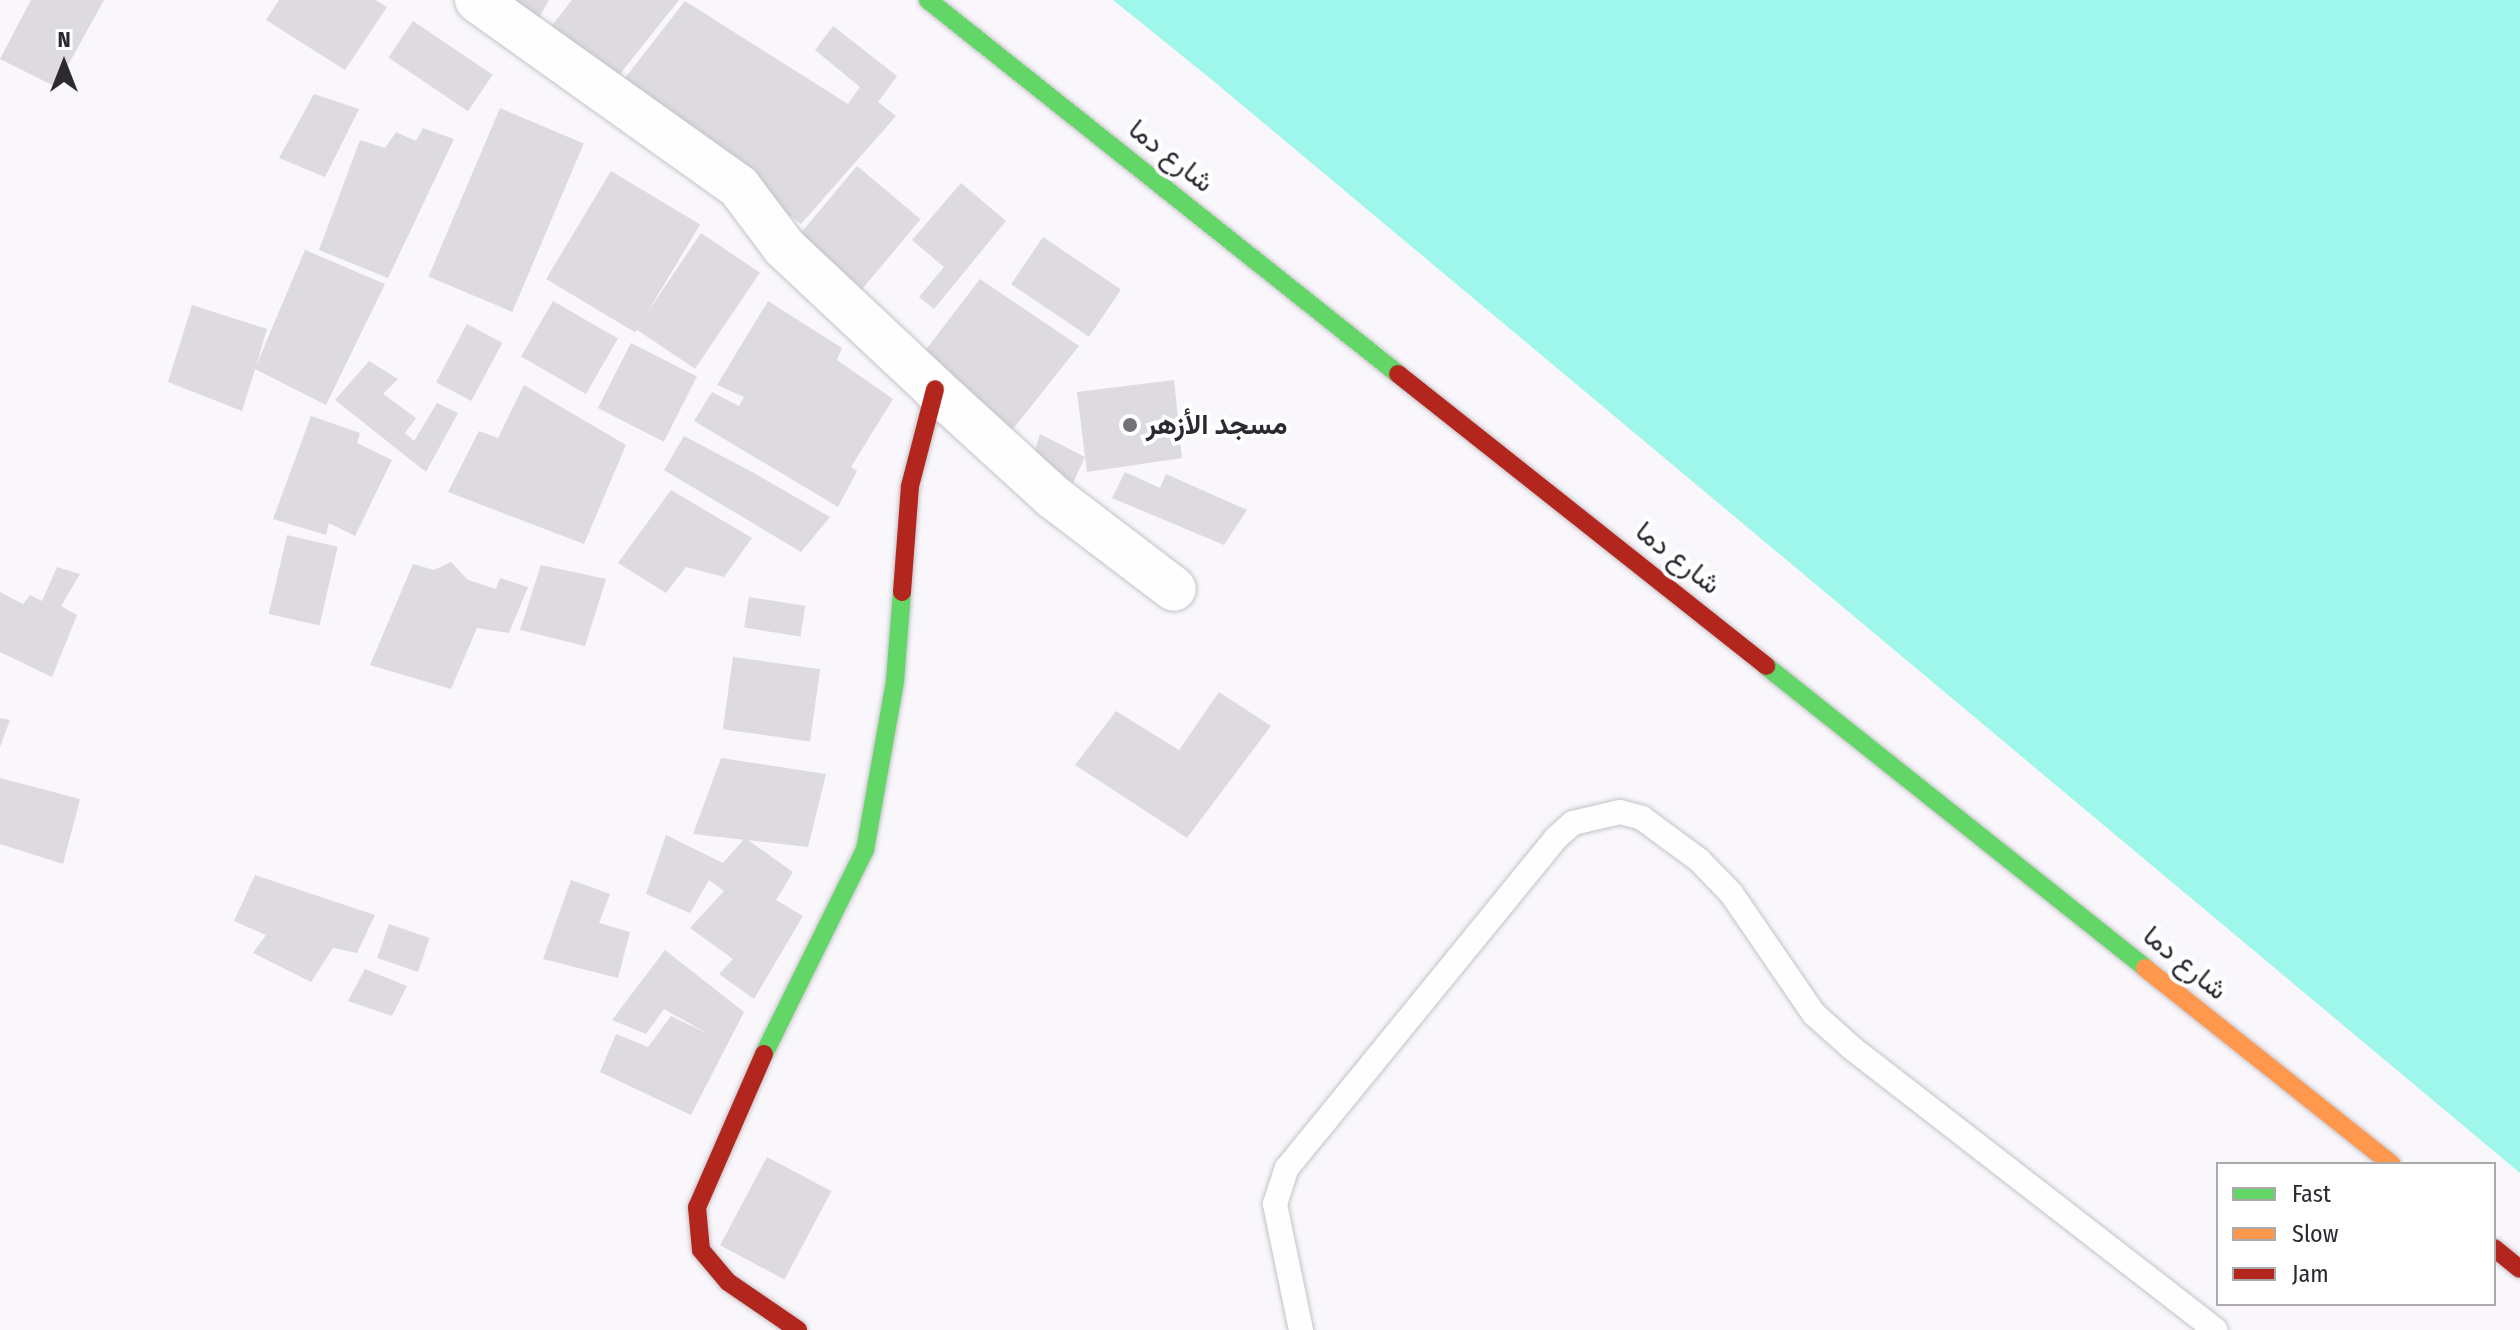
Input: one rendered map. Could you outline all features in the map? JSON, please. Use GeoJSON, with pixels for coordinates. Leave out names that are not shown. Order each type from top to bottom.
{"type":"FeatureCollection","features":[{"type":"Feature","properties":{"kind":"main road","name":"شارع دما"},"geometry":{"type":"LineString","coordinates":[[928,0],[2388,1162]]}},
{"type":"Feature","properties":{"kind":"main road"},"geometry":{"type":"LineString","coordinates":[[798,1330],[728,1282],[701,1250],[697,1207],[736,1111],[865,850],[895,681],[910,486],[935,389]]}},
{"type":"Feature","properties":{"kind":"main road"},"geometry":{"type":"LineString","coordinates":[[2496,1250],[2520,1269]]}},
{"type":"Feature","properties":{"kind":"street"},"geometry":{"type":"LineString","coordinates":[[477,0],[739,187],[784,247],[935,389],[1052,496],[1174,589]]}},
{"type":"Feature","properties":{"kind":"lane"},"geometry":{"type":"LineString","coordinates":[[1301,1330],[1275,1204],[1287,1168],[1555,839],[1573,823],[1620,812],[1642,818],[1699,860],[1731,893],[1814,1014],[1852,1048],[2216,1330]]}},
{"type":"Feature","properties":{"kind":"shaded area"},"geometry":{"type":"Polygon","coordinates":[[[1113,0],[2520,0],[2520,1173],[1211,79],[1113,0]]]}},
{"type":"Feature","properties":{"kind":"building"},"geometry":{"type":"Polygon","coordinates":[[[31,0],[104,0],[56,87],[0,59],[31,0]]]}},
{"type":"Feature","properties":{"kind":"building"},"geometry":{"type":"Polygon","coordinates":[[[279,0],[375,0],[387,7],[345,70],[266,20],[279,0]]]}},
{"type":"Feature","properties":{"kind":"building"},"geometry":{"type":"Polygon","coordinates":[[[501,0],[549,0],[535,24],[501,0]]]}},
{"type":"Feature","properties":{"kind":"building"},"geometry":{"type":"Polygon","coordinates":[[[572,0],[679,0],[612,84],[546,33],[572,0]]]}},
{"type":"Feature","properties":{"kind":"building"},"geometry":{"type":"Polygon","coordinates":[[[685,1],[848,104],[860,87],[815,50],[833,26],[897,76],[878,102],[896,116],[801,224],[618,87],[685,1]]]}},
{"type":"Feature","properties":{"kind":"building"},"geometry":{"type":"Polygon","coordinates":[[[413,21],[493,75],[468,111],[388,57],[413,21]]]}},
{"type":"Feature","properties":{"kind":"building"},"geometry":{"type":"Polygon","coordinates":[[[314,94],[359,109],[325,177],[279,158],[314,94]]]}},
{"type":"Feature","properties":{"kind":"building"},"geometry":{"type":"Polygon","coordinates":[[[500,108],[584,144],[512,312],[428,276],[500,108]]]}},
{"type":"Feature","properties":{"kind":"building"},"geometry":{"type":"Polygon","coordinates":[[[423,128],[454,139],[388,278],[319,250],[360,140],[385,148],[396,132],[416,141],[423,128]]]}},
{"type":"Feature","properties":{"kind":"building"},"geometry":{"type":"Polygon","coordinates":[[[857,166],[921,219],[853,300],[790,246],[857,166]]]}},
{"type":"Feature","properties":{"kind":"building"},"geometry":{"type":"Polygon","coordinates":[[[611,171],[700,225],[635,333],[546,279],[611,171]]]}},
{"type":"Feature","properties":{"kind":"building"},"geometry":{"type":"Polygon","coordinates":[[[961,183],[1006,221],[934,309],[919,297],[944,267],[912,240],[961,183]]]}},
{"type":"Feature","properties":{"kind":"building"},"geometry":{"type":"Polygon","coordinates":[[[701,233],[760,273],[695,369],[636,329],[701,233]]]}},
{"type":"Feature","properties":{"kind":"building"},"geometry":{"type":"Polygon","coordinates":[[[1043,237],[1121,290],[1089,337],[1011,284],[1043,237]]]}},
{"type":"Feature","properties":{"kind":"building"},"geometry":{"type":"Polygon","coordinates":[[[305,250],[385,284],[326,405],[255,369],[242,411],[168,382],[192,305],[267,329],[256,366],[305,250]]]}},
{"type":"Feature","properties":{"kind":"building"},"geometry":{"type":"Polygon","coordinates":[[[980,279],[1079,346],[1005,439],[918,360],[980,279]]]}},
{"type":"Feature","properties":{"kind":"building"},"geometry":{"type":"Polygon","coordinates":[[[553,301],[618,338],[586,394],[521,356],[553,301]]]}},
{"type":"Feature","properties":{"kind":"building"},"geometry":{"type":"Polygon","coordinates":[[[768,301],[842,348],[837,360],[893,399],[851,467],[857,471],[838,507],[694,421],[712,392],[739,406],[744,397],[717,385],[768,301]]]}},
{"type":"Feature","properties":{"kind":"building"},"geometry":{"type":"Polygon","coordinates":[[[467,324],[502,343],[471,401],[436,382],[467,324]]]}},
{"type":"Feature","properties":{"kind":"building"},"geometry":{"type":"Polygon","coordinates":[[[631,343],[697,377],[664,442],[598,408],[631,343]]]}},
{"type":"Feature","properties":{"kind":"building"},"geometry":{"type":"Polygon","coordinates":[[[369,361],[398,379],[383,394],[416,418],[405,433],[414,441],[437,403],[458,413],[426,472],[335,400],[369,361]]]}},
{"type":"Feature","properties":{"kind":"building","name":"مسجد الأزهر"},"geometry":{"type":"Polygon","coordinates":[[[1174,380],[1182,458],[1087,472],[1077,392],[1174,380]]]}},
{"type":"Feature","properties":{"kind":"building"},"geometry":{"type":"Polygon","coordinates":[[[524,385],[626,445],[584,544],[448,492],[479,431],[498,438],[524,385]]]}},
{"type":"Feature","properties":{"kind":"building"},"geometry":{"type":"Polygon","coordinates":[[[311,416],[360,433],[357,443],[392,460],[355,536],[329,523],[326,535],[273,519],[311,416]]]}},
{"type":"Feature","properties":{"kind":"building"},"geometry":{"type":"Polygon","coordinates":[[[1040,434],[1085,457],[1073,483],[1033,457],[1040,434]]]}},
{"type":"Feature","properties":{"kind":"building"},"geometry":{"type":"Polygon","coordinates":[[[684,436],[830,517],[801,552],[664,470],[684,436]]]}},
{"type":"Feature","properties":{"kind":"building"},"geometry":{"type":"Polygon","coordinates":[[[1125,472],[1160,488],[1166,474],[1247,510],[1224,545],[1112,498],[1125,472]]]}},
{"type":"Feature","properties":{"kind":"building"},"geometry":{"type":"Polygon","coordinates":[[[671,490],[752,538],[724,577],[686,567],[666,593],[618,563],[671,490]]]}},
{"type":"Feature","properties":{"kind":"building"},"geometry":{"type":"Polygon","coordinates":[[[287,535],[338,547],[319,626],[269,614],[287,535]]]}},
{"type":"Feature","properties":{"kind":"building"},"geometry":{"type":"Polygon","coordinates":[[[451,562],[468,580],[496,589],[500,578],[528,587],[509,633],[477,628],[451,689],[370,665],[413,564],[434,570],[451,562]]]}},
{"type":"Feature","properties":{"kind":"building"},"geometry":{"type":"Polygon","coordinates":[[[541,565],[606,579],[585,646],[520,630],[541,565]]]}},
{"type":"Feature","properties":{"kind":"building"},"geometry":{"type":"Polygon","coordinates":[[[57,567],[80,574],[61,606],[77,615],[52,677],[0,652],[0,592],[23,604],[30,595],[42,601],[57,567]]]}},
{"type":"Feature","properties":{"kind":"building"},"geometry":{"type":"Polygon","coordinates":[[[749,597],[805,606],[800,637],[744,628],[749,597]]]}},
{"type":"Feature","properties":{"kind":"building"},"geometry":{"type":"Polygon","coordinates":[[[733,657],[820,669],[810,742],[723,729],[733,657]]]}},
{"type":"Feature","properties":{"kind":"building"},"geometry":{"type":"Polygon","coordinates":[[[1219,692],[1271,726],[1187,838],[1075,765],[1116,711],[1179,750],[1219,692]]]}},
{"type":"Feature","properties":{"kind":"building"},"geometry":{"type":"Polygon","coordinates":[[[0,718],[10,720],[0,747],[0,718]]]}},
{"type":"Feature","properties":{"kind":"building"},"geometry":{"type":"Polygon","coordinates":[[[721,758],[826,774],[808,847],[693,834],[721,758]]]}},
{"type":"Feature","properties":{"kind":"building"},"geometry":{"type":"Polygon","coordinates":[[[0,778],[80,799],[63,864],[0,844],[0,778]]]}},
{"type":"Feature","properties":{"kind":"building"},"geometry":{"type":"Polygon","coordinates":[[[666,835],[723,863],[745,838],[793,872],[776,900],[803,916],[754,999],[719,974],[733,959],[690,928],[724,891],[709,880],[690,913],[646,894],[666,835]]]}},
{"type":"Feature","properties":{"kind":"building"},"geometry":{"type":"Polygon","coordinates":[[[255,875],[375,915],[357,953],[333,948],[311,982],[253,953],[266,935],[234,921],[255,875]]]}},
{"type":"Feature","properties":{"kind":"building"},"geometry":{"type":"Polygon","coordinates":[[[571,880],[610,894],[599,923],[630,932],[618,978],[543,959],[571,880]]]}},
{"type":"Feature","properties":{"kind":"building"},"geometry":{"type":"Polygon","coordinates":[[[389,924],[430,938],[418,972],[377,958],[389,924]]]}},
{"type":"Feature","properties":{"kind":"building"},"geometry":{"type":"Polygon","coordinates":[[[665,950],[744,1012],[691,1115],[600,1072],[616,1034],[648,1047],[671,1016],[710,1035],[664,1009],[646,1034],[612,1020],[665,950]]]}},
{"type":"Feature","properties":{"kind":"building"},"geometry":{"type":"Polygon","coordinates":[[[365,969],[407,986],[392,1016],[348,1001],[365,969]]]}},
{"type":"Feature","properties":{"kind":"building"},"geometry":{"type":"Polygon","coordinates":[[[767,1157],[831,1191],[785,1280],[720,1245],[767,1157]]]}},
{"type":"Feature","properties":{"kind":"traffic: fast"},"geometry":{"type":"LineString","coordinates":[[928,0],[1398,374]]}},
{"type":"Feature","properties":{"kind":"traffic: fast"},"geometry":{"type":"LineString","coordinates":[[764,1054],[865,850],[895,681],[902,592]]}},
{"type":"Feature","properties":{"kind":"traffic: fast"},"geometry":{"type":"LineString","coordinates":[[1766,666],[2145,968]]}},
{"type":"Feature","properties":{"kind":"traffic: slow"},"geometry":{"type":"LineString","coordinates":[[2145,968],[2388,1162]]}},
{"type":"Feature","properties":{"kind":"traffic: jam"},"geometry":{"type":"LineString","coordinates":[[1398,374],[1766,666]]}},
{"type":"Feature","properties":{"kind":"traffic: jam"},"geometry":{"type":"LineString","coordinates":[[902,592],[910,486],[935,389]]}},
{"type":"Feature","properties":{"kind":"traffic: jam"},"geometry":{"type":"LineString","coordinates":[[764,1054],[697,1207],[701,1250],[728,1282],[798,1330]]}},
{"type":"Feature","properties":{"kind":"traffic: jam"},"geometry":{"type":"LineString","coordinates":[[2496,1250],[2520,1269]]}},
{"type":"Feature","properties":{"kind":"place","name":"مسجد الأزهر"},"geometry":{"type":"Point","coordinates":[1130,425]}}]}
